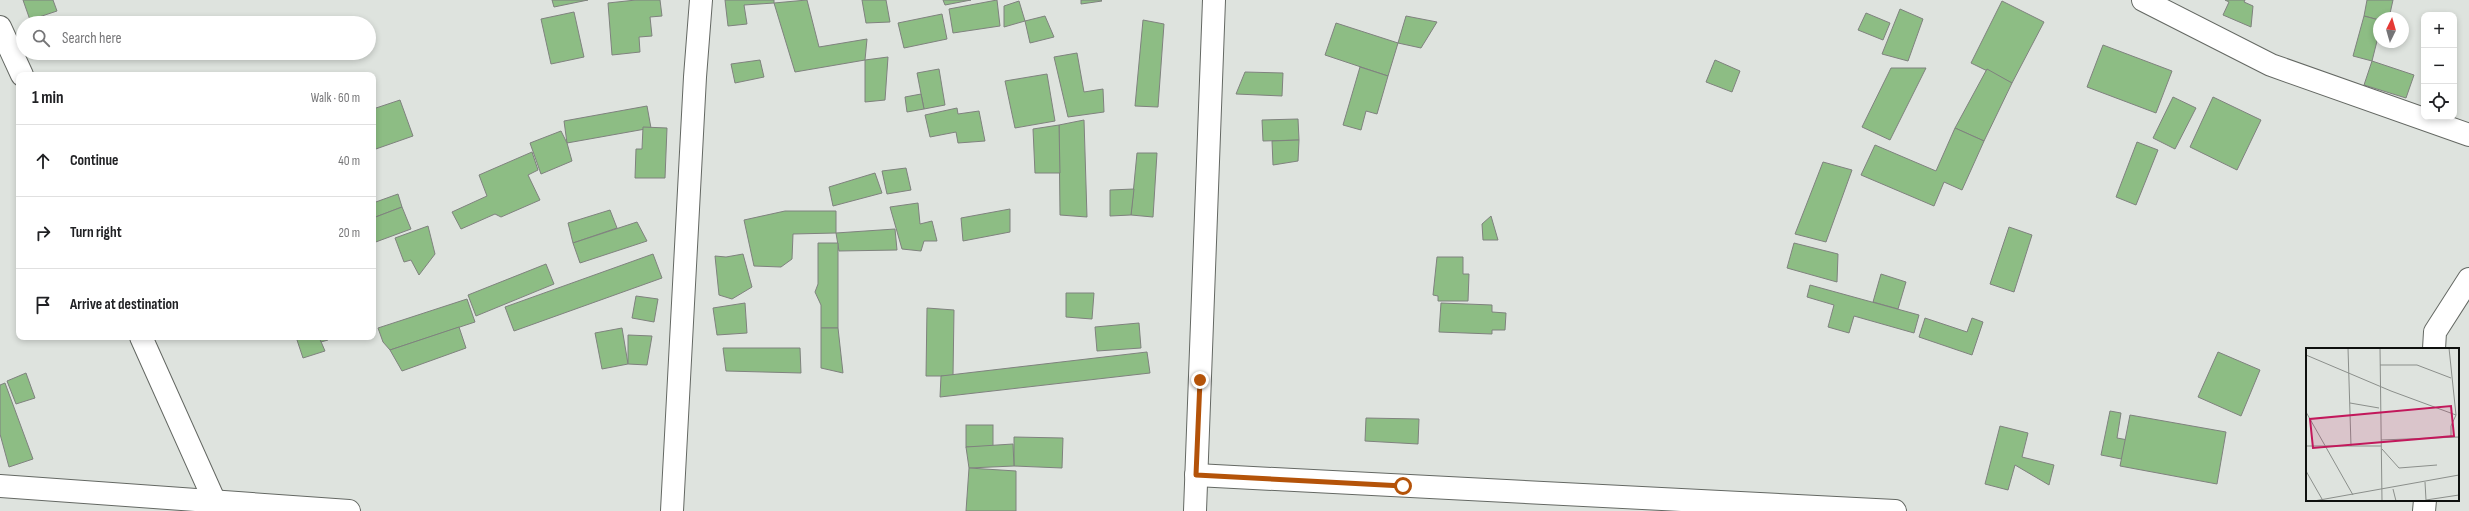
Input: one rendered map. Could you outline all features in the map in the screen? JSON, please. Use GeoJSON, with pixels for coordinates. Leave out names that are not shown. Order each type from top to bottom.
{"type":"FeatureCollection","features":[{"type":"Feature","properties":{"kind":"street"},"geometry":{"type":"LineString","coordinates":[[672,511],[694,85],[701,0]]}},
{"type":"Feature","properties":{"kind":"street"},"geometry":{"type":"LineString","coordinates":[[1195,511],[1214,0]]}},
{"type":"Feature","properties":{"kind":"street"},"geometry":{"type":"LineString","coordinates":[[2143,0],[2271,65],[2469,135]]}},
{"type":"Feature","properties":{"kind":"street"},"geometry":{"type":"LineString","coordinates":[[0,27],[21,72]]}},
{"type":"Feature","properties":{"kind":"street"},"geometry":{"type":"LineString","coordinates":[[2434,348],[2435,332],[2469,279]]}},
{"type":"Feature","properties":{"kind":"street"},"geometry":{"type":"LineString","coordinates":[[141,340],[217,507]]}},
{"type":"Feature","properties":{"kind":"street"},"geometry":{"type":"LineString","coordinates":[[1196,475],[1895,511]]}},
{"type":"Feature","properties":{"kind":"street"},"geometry":{"type":"LineString","coordinates":[[0,486],[217,507],[349,511]]}},
{"type":"Feature","properties":{"kind":"street"},"geometry":{"type":"LineString","coordinates":[[2424,511],[2425,501]]}},
{"type":"Feature","properties":{"kind":"building"},"geometry":{"type":"Polygon","coordinates":[[[23,0],[53,0],[57,11],[42,16],[29,16],[23,0]]]}},
{"type":"Feature","properties":{"kind":"building"},"geometry":{"type":"Polygon","coordinates":[[[552,0],[588,0],[554,7],[552,0]]]}},
{"type":"Feature","properties":{"kind":"building"},"geometry":{"type":"Polygon","coordinates":[[[636,0],[660,0],[662,16],[650,17],[652,36],[639,37],[640,52],[612,55],[608,3],[636,0]]]}},
{"type":"Feature","properties":{"kind":"building"},"geometry":{"type":"Polygon","coordinates":[[[725,0],[774,0],[774,3],[744,5],[747,24],[728,26],[725,0]]]}},
{"type":"Feature","properties":{"kind":"building"},"geometry":{"type":"Polygon","coordinates":[[[807,0],[819,47],[867,39],[865,60],[795,72],[774,3],[807,0]]]}},
{"type":"Feature","properties":{"kind":"building"},"geometry":{"type":"Polygon","coordinates":[[[862,0],[886,0],[890,22],[866,23],[862,0]]]}},
{"type":"Feature","properties":{"kind":"building"},"geometry":{"type":"Polygon","coordinates":[[[943,0],[971,0],[945,5],[943,0]]]}},
{"type":"Feature","properties":{"kind":"building"},"geometry":{"type":"Polygon","coordinates":[[[997,0],[1000,26],[953,33],[949,9],[997,0]]]}},
{"type":"Feature","properties":{"kind":"building"},"geometry":{"type":"Polygon","coordinates":[[[1081,0],[1101,0],[1102,1],[1081,4],[1081,0]]]}},
{"type":"Feature","properties":{"kind":"building"},"geometry":{"type":"Polygon","coordinates":[[[2225,0],[2245,0],[2244,2],[2253,6],[2251,27],[2223,15],[2229,2],[2225,0]]]}},
{"type":"Feature","properties":{"kind":"building"},"geometry":{"type":"Polygon","coordinates":[[[2367,0],[2393,0],[2390,12],[2373,12],[2373,18],[2364,16],[2367,0]]]}},
{"type":"Feature","properties":{"kind":"building"},"geometry":{"type":"Polygon","coordinates":[[[1019,1],[1025,21],[1004,27],[1004,6],[1019,1]]]}},
{"type":"Feature","properties":{"kind":"building"},"geometry":{"type":"Polygon","coordinates":[[[2002,1],[2044,22],[2012,83],[1971,63],[2002,1]]]}},
{"type":"Feature","properties":{"kind":"building"},"geometry":{"type":"Polygon","coordinates":[[[1900,9],[1923,19],[1908,61],[1882,54],[1900,9]]]}},
{"type":"Feature","properties":{"kind":"building"},"geometry":{"type":"Polygon","coordinates":[[[574,12],[584,57],[551,64],[541,19],[574,12]]]}},
{"type":"Feature","properties":{"kind":"building"},"geometry":{"type":"Polygon","coordinates":[[[1866,13],[1890,23],[1883,40],[1858,30],[1866,13]]]}},
{"type":"Feature","properties":{"kind":"building"},"geometry":{"type":"Polygon","coordinates":[[[942,14],[947,39],[904,48],[898,23],[942,14]]]}},
{"type":"Feature","properties":{"kind":"building"},"geometry":{"type":"Polygon","coordinates":[[[1045,16],[1054,37],[1030,43],[1025,21],[1045,16]]]}},
{"type":"Feature","properties":{"kind":"building"},"geometry":{"type":"Polygon","coordinates":[[[1406,16],[1437,22],[1421,48],[1398,43],[1406,16]]]}},
{"type":"Feature","properties":{"kind":"building"},"geometry":{"type":"Polygon","coordinates":[[[2364,16],[2373,18],[2373,48],[2375,48],[2372,61],[2353,56],[2364,16]]]}},
{"type":"Feature","properties":{"kind":"building"},"geometry":{"type":"Polygon","coordinates":[[[1143,20],[1164,24],[1158,107],[1135,106],[1143,20]]]}},
{"type":"Feature","properties":{"kind":"building"},"geometry":{"type":"Polygon","coordinates":[[[1336,23],[1398,43],[1388,76],[1325,55],[1336,23]]]}},
{"type":"Feature","properties":{"kind":"building"},"geometry":{"type":"Polygon","coordinates":[[[2103,45],[2172,71],[2156,113],[2087,87],[2103,45]]]}},
{"type":"Feature","properties":{"kind":"building"},"geometry":{"type":"Polygon","coordinates":[[[1077,53],[1084,92],[1103,89],[1104,112],[1068,117],[1054,57],[1077,53]]]}},
{"type":"Feature","properties":{"kind":"building"},"geometry":{"type":"Polygon","coordinates":[[[888,57],[885,100],[865,102],[865,60],[888,57]]]}},
{"type":"Feature","properties":{"kind":"building"},"geometry":{"type":"Polygon","coordinates":[[[760,60],[764,77],[735,83],[731,64],[760,60]]]}},
{"type":"Feature","properties":{"kind":"building"},"geometry":{"type":"Polygon","coordinates":[[[1715,60],[1740,71],[1732,92],[1706,82],[1715,60]]]}},
{"type":"Feature","properties":{"kind":"building"},"geometry":{"type":"Polygon","coordinates":[[[2372,61],[2414,75],[2406,98],[2364,85],[2372,61]]]}},
{"type":"Feature","properties":{"kind":"building"},"geometry":{"type":"Polygon","coordinates":[[[1360,67],[1388,76],[1377,114],[1366,111],[1361,130],[1343,125],[1360,67]]]}},
{"type":"Feature","properties":{"kind":"building"},"geometry":{"type":"Polygon","coordinates":[[[1891,68],[1926,68],[1890,140],[1862,127],[1891,68]]]}},
{"type":"Feature","properties":{"kind":"building"},"geometry":{"type":"Polygon","coordinates":[[[939,69],[945,105],[924,109],[917,73],[939,69]]]}},
{"type":"Feature","properties":{"kind":"building"},"geometry":{"type":"Polygon","coordinates":[[[1987,69],[2012,83],[1984,141],[1955,128],[1987,69]]]}},
{"type":"Feature","properties":{"kind":"building"},"geometry":{"type":"Polygon","coordinates":[[[1245,72],[1283,73],[1282,96],[1236,94],[1245,72]]]}},
{"type":"Feature","properties":{"kind":"building"},"geometry":{"type":"Polygon","coordinates":[[[1047,74],[1055,121],[1015,128],[1005,81],[1047,74]]]}},
{"type":"Feature","properties":{"kind":"building"},"geometry":{"type":"Polygon","coordinates":[[[921,94],[924,109],[907,112],[905,97],[921,94]]]}},
{"type":"Feature","properties":{"kind":"building"},"geometry":{"type":"Polygon","coordinates":[[[2173,97],[2196,108],[2175,149],[2153,138],[2173,97]]]}},
{"type":"Feature","properties":{"kind":"building"},"geometry":{"type":"Polygon","coordinates":[[[2213,97],[2261,120],[2237,170],[2190,147],[2213,97]]]}},
{"type":"Feature","properties":{"kind":"building"},"geometry":{"type":"Polygon","coordinates":[[[400,100],[413,136],[376,149],[376,108],[400,100]]]}},
{"type":"Feature","properties":{"kind":"building"},"geometry":{"type":"Polygon","coordinates":[[[647,106],[651,128],[567,143],[564,121],[647,106]]]}},
{"type":"Feature","properties":{"kind":"building"},"geometry":{"type":"Polygon","coordinates":[[[957,108],[958,114],[979,111],[985,141],[958,143],[956,132],[930,137],[925,115],[957,108]]]}},
{"type":"Feature","properties":{"kind":"building"},"geometry":{"type":"Polygon","coordinates":[[[1298,119],[1299,140],[1263,141],[1262,120],[1298,119]]]}},
{"type":"Feature","properties":{"kind":"building"},"geometry":{"type":"Polygon","coordinates":[[[1084,120],[1087,217],[1060,215],[1059,125],[1084,120]]]}},
{"type":"Feature","properties":{"kind":"building"},"geometry":{"type":"Polygon","coordinates":[[[1059,125],[1060,173],[1035,173],[1033,129],[1059,125]]]}},
{"type":"Feature","properties":{"kind":"building"},"geometry":{"type":"Polygon","coordinates":[[[643,127],[667,128],[665,178],[635,178],[636,149],[642,149],[643,127]]]}},
{"type":"Feature","properties":{"kind":"building"},"geometry":{"type":"Polygon","coordinates":[[[1955,128],[1984,141],[1962,190],[1944,182],[1934,206],[1861,175],[1875,145],[1936,171],[1955,128]]]}},
{"type":"Feature","properties":{"kind":"building"},"geometry":{"type":"Polygon","coordinates":[[[561,131],[567,143],[572,161],[541,174],[530,143],[561,131]]]}},
{"type":"Feature","properties":{"kind":"building"},"geometry":{"type":"Polygon","coordinates":[[[1299,140],[1298,161],[1273,165],[1272,141],[1299,140]]]}},
{"type":"Feature","properties":{"kind":"building"},"geometry":{"type":"Polygon","coordinates":[[[2137,142],[2158,150],[2136,205],[2116,197],[2137,142]]]}},
{"type":"Feature","properties":{"kind":"building"},"geometry":{"type":"Polygon","coordinates":[[[532,152],[538,170],[528,175],[540,200],[501,217],[495,214],[461,229],[452,212],[487,196],[479,175],[532,152]]]}},
{"type":"Feature","properties":{"kind":"building"},"geometry":{"type":"Polygon","coordinates":[[[1137,153],[1157,153],[1153,217],[1131,215],[1137,153]]]}},
{"type":"Feature","properties":{"kind":"building"},"geometry":{"type":"Polygon","coordinates":[[[1823,162],[1852,170],[1826,242],[1795,234],[1823,162]]]}},
{"type":"Feature","properties":{"kind":"building"},"geometry":{"type":"Polygon","coordinates":[[[906,168],[911,190],[887,194],[882,171],[906,168]]]}},
{"type":"Feature","properties":{"kind":"building"},"geometry":{"type":"Polygon","coordinates":[[[875,173],[882,193],[833,206],[829,187],[875,173]]]}},
{"type":"Feature","properties":{"kind":"building"},"geometry":{"type":"Polygon","coordinates":[[[1134,189],[1131,215],[1110,216],[1110,190],[1134,189]]]}},
{"type":"Feature","properties":{"kind":"building"},"geometry":{"type":"Polygon","coordinates":[[[398,194],[402,207],[376,217],[376,202],[398,194]]]}},
{"type":"Feature","properties":{"kind":"building"},"geometry":{"type":"Polygon","coordinates":[[[918,203],[920,224],[932,221],[937,241],[924,241],[921,251],[902,249],[890,207],[918,203]]]}},
{"type":"Feature","properties":{"kind":"building"},"geometry":{"type":"Polygon","coordinates":[[[402,207],[411,229],[376,242],[376,217],[402,207]]]}},
{"type":"Feature","properties":{"kind":"building"},"geometry":{"type":"Polygon","coordinates":[[[1010,209],[1010,232],[963,241],[961,218],[1010,209]]]}},
{"type":"Feature","properties":{"kind":"building"},"geometry":{"type":"Polygon","coordinates":[[[610,210],[617,228],[573,243],[568,223],[610,210]]]}},
{"type":"Feature","properties":{"kind":"building"},"geometry":{"type":"Polygon","coordinates":[[[785,211],[836,211],[836,233],[793,234],[792,259],[781,267],[754,266],[744,220],[785,211]]]}},
{"type":"Feature","properties":{"kind":"building"},"geometry":{"type":"Polygon","coordinates":[[[1491,216],[1498,240],[1483,240],[1482,224],[1491,216]]]}},
{"type":"Feature","properties":{"kind":"building"},"geometry":{"type":"Polygon","coordinates":[[[637,222],[647,241],[580,263],[573,243],[637,222]]]}},
{"type":"Feature","properties":{"kind":"building"},"geometry":{"type":"Polygon","coordinates":[[[428,226],[435,254],[419,275],[411,260],[404,262],[395,238],[428,226]]]}},
{"type":"Feature","properties":{"kind":"building"},"geometry":{"type":"Polygon","coordinates":[[[2009,227],[2032,235],[2014,292],[1990,284],[2009,227]]]}},
{"type":"Feature","properties":{"kind":"building"},"geometry":{"type":"Polygon","coordinates":[[[895,229],[897,250],[839,251],[836,233],[895,229]]]}},
{"type":"Feature","properties":{"kind":"building"},"geometry":{"type":"Polygon","coordinates":[[[818,243],[838,243],[838,328],[821,328],[821,305],[815,292],[818,284],[818,243]]]}},
{"type":"Feature","properties":{"kind":"building"},"geometry":{"type":"Polygon","coordinates":[[[1794,243],[1838,254],[1837,282],[1787,268],[1794,243]]]}},
{"type":"Feature","properties":{"kind":"building"},"geometry":{"type":"Polygon","coordinates":[[[653,254],[662,278],[514,331],[505,307],[653,254]]]}},
{"type":"Feature","properties":{"kind":"building"},"geometry":{"type":"Polygon","coordinates":[[[743,254],[752,287],[732,299],[719,295],[715,256],[726,257],[743,254]]]}},
{"type":"Feature","properties":{"kind":"building"},"geometry":{"type":"Polygon","coordinates":[[[1437,257],[1463,257],[1463,274],[1469,274],[1468,301],[1438,301],[1438,296],[1433,295],[1437,257]]]}},
{"type":"Feature","properties":{"kind":"building"},"geometry":{"type":"Polygon","coordinates":[[[546,264],[554,284],[476,316],[468,295],[546,264]]]}},
{"type":"Feature","properties":{"kind":"building"},"geometry":{"type":"Polygon","coordinates":[[[1881,274],[1906,282],[1898,309],[1873,302],[1881,274]]]}},
{"type":"Feature","properties":{"kind":"building"},"geometry":{"type":"Polygon","coordinates":[[[1810,285],[1919,315],[1914,333],[1854,316],[1849,333],[1828,327],[1834,305],[1807,297],[1810,285]]]}},
{"type":"Feature","properties":{"kind":"building"},"geometry":{"type":"Polygon","coordinates":[[[1066,293],[1094,293],[1092,319],[1066,317],[1066,293]]]}},
{"type":"Feature","properties":{"kind":"building"},"geometry":{"type":"Polygon","coordinates":[[[636,296],[658,299],[654,322],[632,318],[636,296]]]}},
{"type":"Feature","properties":{"kind":"building"},"geometry":{"type":"Polygon","coordinates":[[[467,299],[475,322],[390,350],[383,342],[378,328],[467,299]]]}},
{"type":"Feature","properties":{"kind":"building"},"geometry":{"type":"Polygon","coordinates":[[[745,303],[747,333],[717,335],[713,308],[745,303]]]}},
{"type":"Feature","properties":{"kind":"building"},"geometry":{"type":"Polygon","coordinates":[[[1441,303],[1492,305],[1492,312],[1506,313],[1505,330],[1492,330],[1492,334],[1439,332],[1441,303]]]}},
{"type":"Feature","properties":{"kind":"building"},"geometry":{"type":"Polygon","coordinates":[[[927,308],[954,310],[953,376],[926,376],[927,308]]]}},
{"type":"Feature","properties":{"kind":"building"},"geometry":{"type":"Polygon","coordinates":[[[1925,318],[1967,332],[1972,318],[1983,322],[1972,355],[1919,337],[1925,318]]]}},
{"type":"Feature","properties":{"kind":"building"},"geometry":{"type":"Polygon","coordinates":[[[1139,323],[1141,348],[1097,351],[1095,327],[1139,323]]]}},
{"type":"Feature","properties":{"kind":"building"},"geometry":{"type":"Polygon","coordinates":[[[459,327],[466,348],[402,371],[390,350],[459,327]]]}},
{"type":"Feature","properties":{"kind":"building"},"geometry":{"type":"Polygon","coordinates":[[[622,328],[628,364],[602,369],[595,333],[622,328]]]}},
{"type":"Feature","properties":{"kind":"building"},"geometry":{"type":"Polygon","coordinates":[[[821,328],[838,328],[843,373],[821,368],[821,328]]]}},
{"type":"Feature","properties":{"kind":"building"},"geometry":{"type":"Polygon","coordinates":[[[628,335],[652,336],[647,365],[628,364],[628,335]]]}},
{"type":"Feature","properties":{"kind":"building"},"geometry":{"type":"Polygon","coordinates":[[[297,340],[320,340],[325,351],[303,358],[297,340]]]}},
{"type":"Feature","properties":{"kind":"building"},"geometry":{"type":"Polygon","coordinates":[[[723,348],[800,348],[801,373],[726,371],[723,348]]]}},
{"type":"Feature","properties":{"kind":"building"},"geometry":{"type":"Polygon","coordinates":[[[1147,352],[1150,373],[940,397],[941,376],[1147,352]]]}},
{"type":"Feature","properties":{"kind":"building"},"geometry":{"type":"Polygon","coordinates":[[[2218,352],[2260,370],[2241,416],[2198,397],[2218,352]]]}},
{"type":"Feature","properties":{"kind":"building"},"geometry":{"type":"Polygon","coordinates":[[[26,373],[35,398],[16,404],[7,381],[26,373]]]}},
{"type":"Feature","properties":{"kind":"building"},"geometry":{"type":"Polygon","coordinates":[[[5,383],[33,459],[9,467],[0,434],[0,385],[5,383]]]}},
{"type":"Feature","properties":{"kind":"building"},"geometry":{"type":"Polygon","coordinates":[[[2110,411],[2121,413],[2117,438],[2156,445],[2152,465],[2101,455],[2110,411]]]}},
{"type":"Feature","properties":{"kind":"building"},"geometry":{"type":"Polygon","coordinates":[[[2130,415],[2226,432],[2217,484],[2120,466],[2130,415]]]}},
{"type":"Feature","properties":{"kind":"building"},"geometry":{"type":"Polygon","coordinates":[[[1366,418],[1419,419],[1418,444],[1365,441],[1366,418]]]}},
{"type":"Feature","properties":{"kind":"building"},"geometry":{"type":"Polygon","coordinates":[[[966,425],[993,425],[993,447],[966,447],[966,425]]]}},
{"type":"Feature","properties":{"kind":"building"},"geometry":{"type":"Polygon","coordinates":[[[2000,426],[2028,433],[2022,457],[2054,465],[2049,485],[2015,465],[2008,490],[1985,484],[2000,426]]]}},
{"type":"Feature","properties":{"kind":"building"},"geometry":{"type":"Polygon","coordinates":[[[1014,437],[1063,438],[1062,468],[1014,466],[1014,437]]]}},
{"type":"Feature","properties":{"kind":"building"},"geometry":{"type":"Polygon","coordinates":[[[1013,444],[1014,466],[969,468],[966,447],[1013,444]]]}},
{"type":"Feature","properties":{"kind":"building"},"geometry":{"type":"Polygon","coordinates":[[[969,468],[1016,471],[1016,511],[966,511],[969,468]]]}},
{"type":"Feature","properties":{"kind":"route"},"geometry":{"type":"LineString","coordinates":[[1200,380],[1196,475],[1403,486]]}}]}
